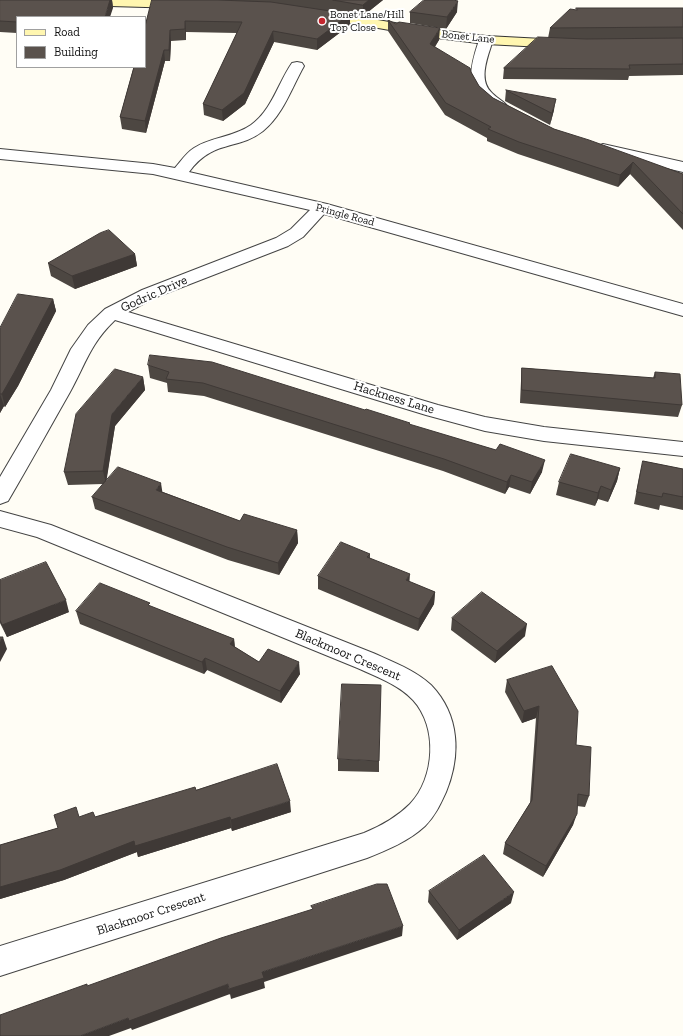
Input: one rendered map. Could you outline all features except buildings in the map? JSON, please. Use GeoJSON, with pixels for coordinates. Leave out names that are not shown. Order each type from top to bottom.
{"type":"FeatureCollection","features":[{"type":"Feature","properties":{"kind":"main road"},"geometry":{"type":"LineString","coordinates":[[40,0],[191,4]]}},
{"type":"Feature","properties":{"kind":"main road","name":"Bonet Lane"},"geometry":{"type":"LineString","coordinates":[[308,12],[429,33],[486,40],[573,44]]}},
{"type":"Feature","properties":{"kind":"street"},"geometry":{"type":"LineString","coordinates":[[486,40],[477,70],[478,83],[484,94],[498,105],[516,115]]}},
{"type":"Feature","properties":{"kind":"street"},"geometry":{"type":"LineString","coordinates":[[179,174],[200,151],[247,133],[267,119],[297,66]]}},
{"type":"Feature","properties":{"kind":"street"},"geometry":{"type":"LineString","coordinates":[[587,146],[683,167]]}},
{"type":"Feature","properties":{"kind":"street","name":"Pringle Road"},"geometry":{"type":"LineString","coordinates":[[0,154],[153,169],[179,174],[321,208],[683,310]]}},
{"type":"Feature","properties":{"kind":"street","name":"Godric Drive"},"geometry":{"type":"LineString","coordinates":[[0,496],[61,390],[81,349],[96,329],[112,313],[148,294],[282,242],[297,233],[321,208]]}},
{"type":"Feature","properties":{"kind":"street","name":"Hackness Lane"},"geometry":{"type":"LineString","coordinates":[[112,313],[433,410],[485,424],[544,434],[683,449]]}},
{"type":"Feature","properties":{"kind":"street","name":"Blackmoor Crescent"},"geometry":{"type":"LineString","coordinates":[[0,519],[43,531],[364,660],[404,679],[422,693],[437,714],[444,737],[444,758],[440,773],[427,804],[410,822],[390,835],[367,845],[0,961]]}},
{"type":"Feature","properties":{"kind":"place","name":"Bonet Lane/Hill Top Close"},"geometry":{"type":"Point","coordinates":[322,21]}}]}
